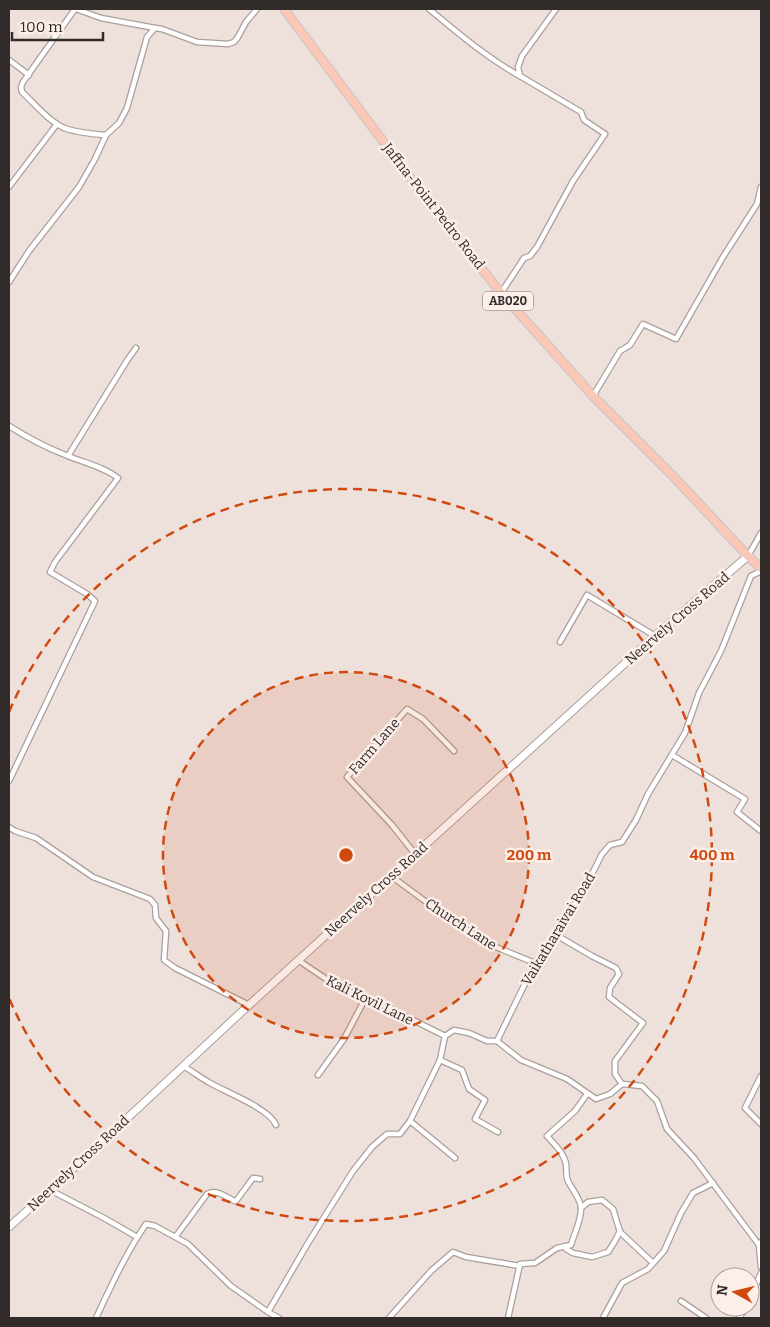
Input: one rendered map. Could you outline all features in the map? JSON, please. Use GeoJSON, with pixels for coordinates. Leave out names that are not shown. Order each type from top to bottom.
{"type":"FeatureCollection","features":[{"type":"Feature","properties":{"kind":"main road","name":"Jaffna-Point Pedro Road"},"geometry":{"type":"LineString","coordinates":[[284,9],[427,200],[502,293],[593,396],[672,475],[761,569]]}},
{"type":"Feature","properties":{"kind":"street"},"geometry":{"type":"LineString","coordinates":[[106,135],[66,129],[57,124],[22,92],[23,82],[76,9],[102,18],[162,29],[197,42],[228,44],[234,42],[246,22],[258,9]]}},
{"type":"Feature","properties":{"kind":"street"},"geometry":{"type":"LineString","coordinates":[[429,9],[496,61],[581,112],[584,120],[604,134],[572,181],[537,247],[530,256],[524,258],[502,293]]}},
{"type":"Feature","properties":{"kind":"street"},"geometry":{"type":"LineString","coordinates":[[520,76],[518,67],[522,56],[556,9]]}},
{"type":"Feature","properties":{"kind":"street"},"geometry":{"type":"LineString","coordinates":[[9,282],[29,251],[79,187],[106,135],[119,123],[127,108],[147,37],[155,28]]}},
{"type":"Feature","properties":{"kind":"street"},"geometry":{"type":"LineString","coordinates":[[9,60],[29,74]]}},
{"type":"Feature","properties":{"kind":"street"},"geometry":{"type":"LineString","coordinates":[[9,187],[57,124]]}},
{"type":"Feature","properties":{"kind":"street"},"geometry":{"type":"LineString","coordinates":[[593,396],[620,351],[630,344],[643,324],[676,339],[723,257],[757,204],[761,187]]}},
{"type":"Feature","properties":{"kind":"street"},"geometry":{"type":"LineString","coordinates":[[68,456],[136,348]]}},
{"type":"Feature","properties":{"kind":"street"},"geometry":{"type":"LineString","coordinates":[[9,426],[27,438],[109,472],[118,478],[55,562],[50,572],[96,601],[9,781]]}},
{"type":"Feature","properties":{"kind":"street"},"geometry":{"type":"LineString","coordinates":[[748,556],[761,533]]}},
{"type":"Feature","properties":{"kind":"street","name":"Neervely Cross Road"},"geometry":{"type":"LineString","coordinates":[[9,1227],[248,1005],[655,636],[748,556]]}},
{"type":"Feature","properties":{"kind":"street","name":"Vaikatharaivai Road"},"geometry":{"type":"LineString","coordinates":[[497,1041],[535,963],[556,934],[588,882],[602,854],[610,845],[622,842],[636,820],[648,794],[685,733],[699,693],[721,651],[751,576],[761,569]]}},
{"type":"Feature","properties":{"kind":"street"},"geometry":{"type":"LineString","coordinates":[[560,642],[587,595],[655,636]]}},
{"type":"Feature","properties":{"kind":"street","name":"Farm Lane"},"geometry":{"type":"LineString","coordinates":[[416,854],[347,777],[407,709],[423,720],[454,751]]}},
{"type":"Feature","properties":{"kind":"street"},"geometry":{"type":"LineString","coordinates":[[672,755],[745,799],[737,812],[761,831]]}},
{"type":"Feature","properties":{"kind":"street"},"geometry":{"type":"LineString","coordinates":[[9,827],[36,838],[93,876],[150,899],[155,905],[156,918],[166,931],[164,960],[175,968],[248,1005]]}},
{"type":"Feature","properties":{"kind":"street","name":"Church Lane"},"geometry":{"type":"LineString","coordinates":[[391,876],[471,933],[491,945],[535,963]]}},
{"type":"Feature","properties":{"kind":"street"},"geometry":{"type":"LineString","coordinates":[[556,934],[616,968],[620,974],[610,988],[609,997],[643,1023],[615,1061],[615,1074],[622,1084]]}},
{"type":"Feature","properties":{"kind":"street","name":"Kali Kovil Lane"},"geometry":{"type":"LineString","coordinates":[[298,960],[332,983],[365,999],[383,1005],[445,1036]]}},
{"type":"Feature","properties":{"kind":"street"},"geometry":{"type":"LineString","coordinates":[[318,1075],[344,1039],[365,999]]}},
{"type":"Feature","properties":{"kind":"street"},"geometry":{"type":"LineString","coordinates":[[268,1312],[353,1170],[372,1147],[387,1134],[400,1134],[410,1121],[440,1060],[445,1036],[454,1030],[469,1033],[487,1041],[497,1041],[522,1060],[567,1079],[596,1099],[610,1094],[622,1084],[642,1086],[657,1101],[667,1129],[694,1158],[746,1229],[760,1244],[761,1267]]}},
{"type":"Feature","properties":{"kind":"street"},"geometry":{"type":"LineString","coordinates":[[440,1060],[462,1070],[469,1089],[485,1100],[475,1119],[498,1132]]}},
{"type":"Feature","properties":{"kind":"street"},"geometry":{"type":"LineString","coordinates":[[183,1066],[257,1107],[274,1119],[276,1125]]}},
{"type":"Feature","properties":{"kind":"street"},"geometry":{"type":"LineString","coordinates":[[761,1076],[745,1108],[761,1124]]}},
{"type":"Feature","properties":{"kind":"street"},"geometry":{"type":"LineString","coordinates":[[389,1318],[431,1271],[453,1252],[466,1257],[520,1266],[520,1264],[535,1262],[556,1248],[571,1245],[581,1208],[566,1176],[566,1163],[547,1136],[575,1111],[587,1094]]}},
{"type":"Feature","properties":{"kind":"street"},"geometry":{"type":"LineString","coordinates":[[410,1121],[455,1158]]}},
{"type":"Feature","properties":{"kind":"street"},"geometry":{"type":"LineString","coordinates":[[176,1236],[206,1194],[216,1192],[236,1201],[253,1178],[260,1179]]}},
{"type":"Feature","properties":{"kind":"street"},"geometry":{"type":"LineString","coordinates":[[602,1318],[622,1283],[648,1269],[664,1251],[681,1213],[693,1193],[713,1183]]}},
{"type":"Feature","properties":{"kind":"street"},"geometry":{"type":"LineString","coordinates":[[50,1190],[137,1237]]}},
{"type":"Feature","properties":{"kind":"street"},"geometry":{"type":"LineString","coordinates":[[581,1208],[588,1202],[602,1200],[613,1209],[620,1231],[653,1263]]}},
{"type":"Feature","properties":{"kind":"street"},"geometry":{"type":"LineString","coordinates":[[96,1318],[137,1237],[146,1224],[176,1236],[188,1244],[231,1286],[273,1317],[279,1318]]}},
{"type":"Feature","properties":{"kind":"street"},"geometry":{"type":"LineString","coordinates":[[565,1246],[566,1249],[573,1253],[592,1257],[608,1252],[620,1231]]}},
{"type":"Feature","properties":{"kind":"street"},"geometry":{"type":"LineString","coordinates":[[508,1318],[520,1266]]}},
{"type":"Feature","properties":{"kind":"street"},"geometry":{"type":"LineString","coordinates":[[682,1301],[706,1318]]}}]}
